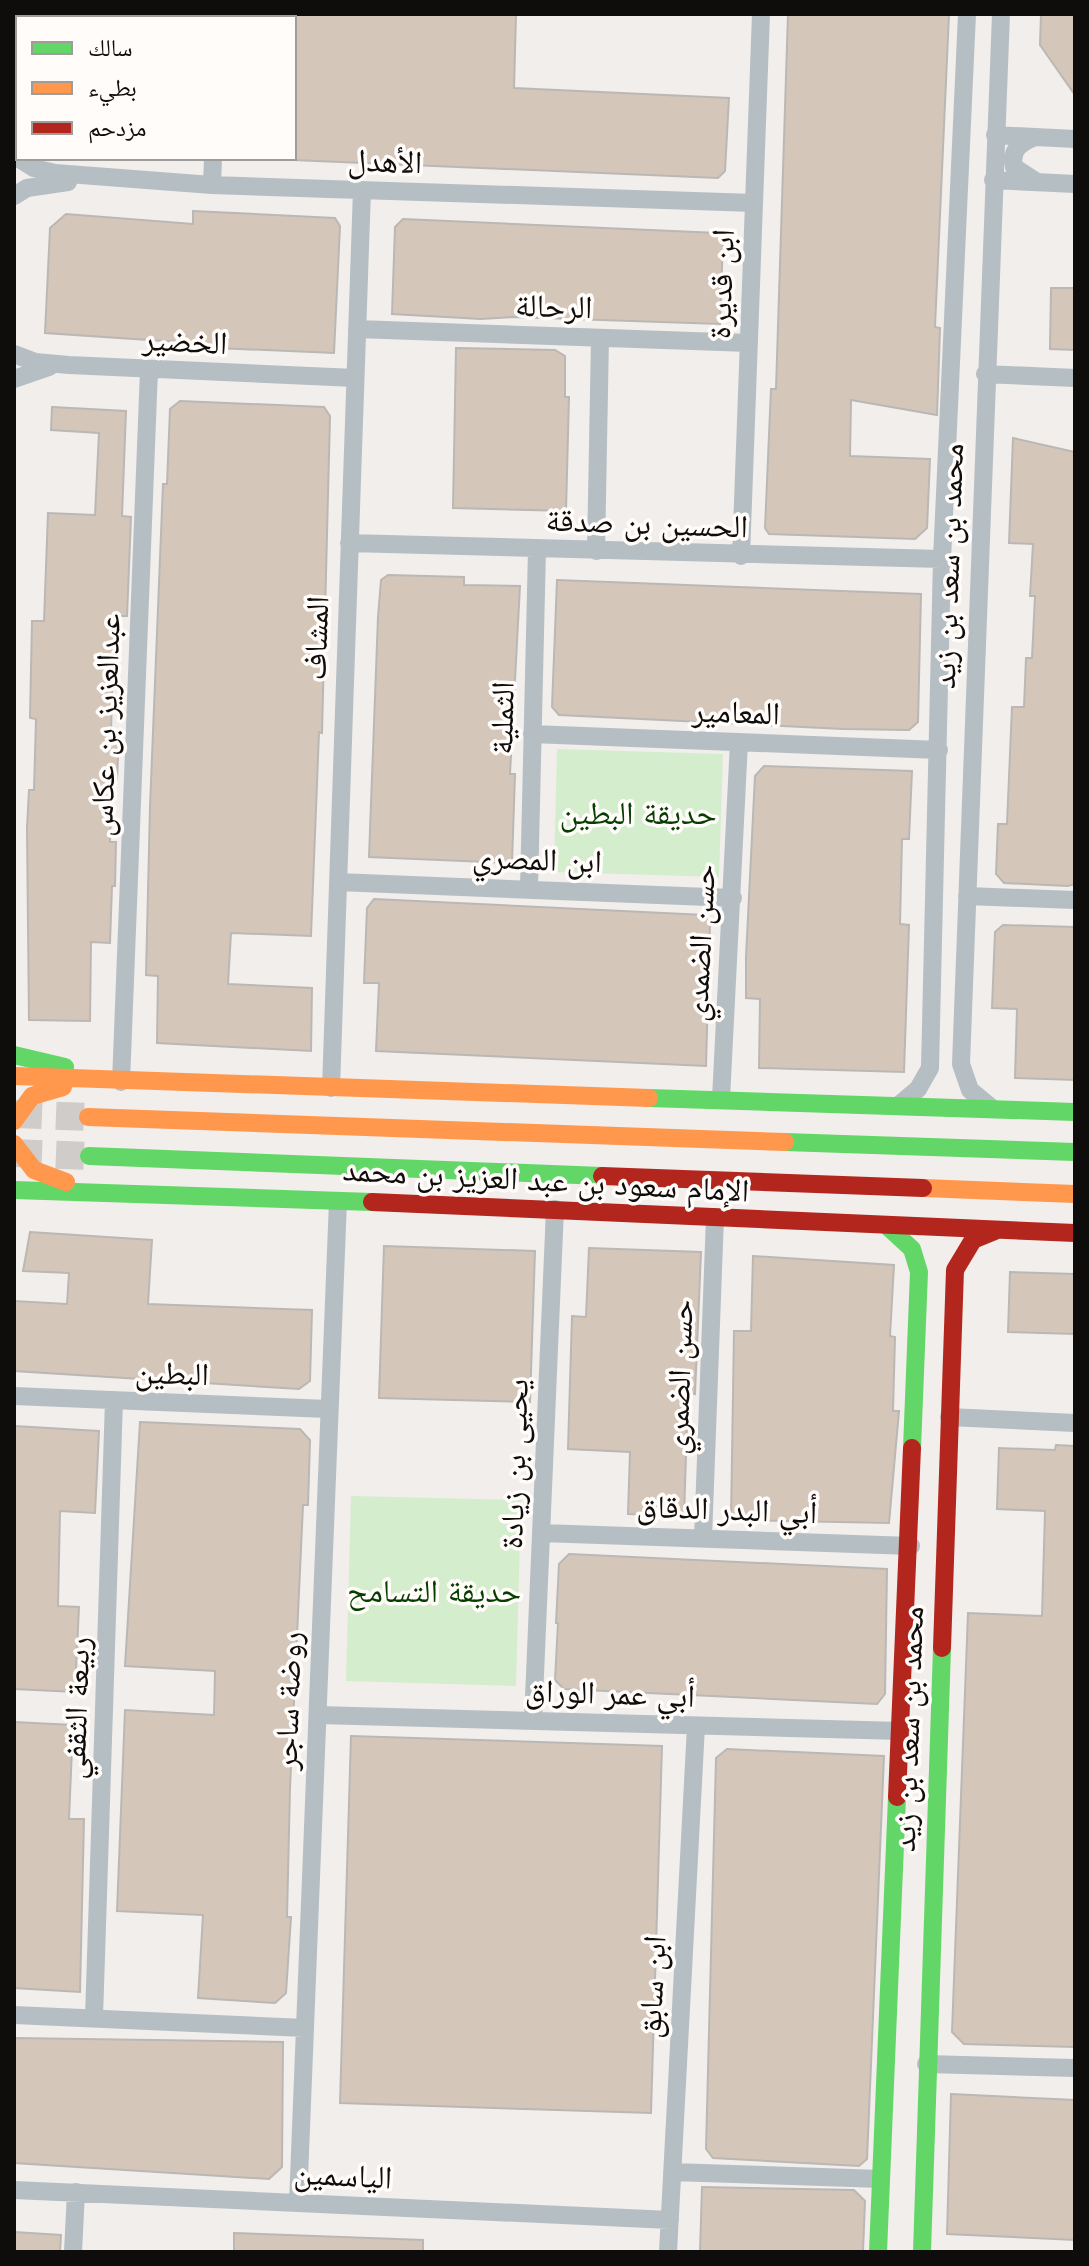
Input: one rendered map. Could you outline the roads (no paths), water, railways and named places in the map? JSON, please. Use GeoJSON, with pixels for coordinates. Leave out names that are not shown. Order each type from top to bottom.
{"type":"FeatureCollection","features":[{"type":"Feature","properties":{"kind":"street","name":"ابن قديرة"},"geometry":{"type":"LineString","coordinates":[[741,556],[761,14]]}},
{"type":"Feature","properties":{"kind":"street","name":"محمد بن سعد بن زيد"},"geometry":{"type":"LineString","coordinates":[[899,1105],[918,1089],[930,1068],[942,559],[967,14]]}},
{"type":"Feature","properties":{"kind":"street","name":"محمد بن سعد بن زيد"},"geometry":{"type":"LineString","coordinates":[[993,1109],[970,1090],[961,1064],[1001,14]]}},
{"type":"Feature","properties":{"kind":"street"},"geometry":{"type":"LineString","coordinates":[[995,135],[1075,139]]}},
{"type":"Feature","properties":{"kind":"street"},"geometry":{"type":"LineString","coordinates":[[1035,137],[1015,149],[1012,157],[1014,167],[1038,182]]}},
{"type":"Feature","properties":{"kind":"street","name":"الأهدل"},"geometry":{"type":"LineString","coordinates":[[21,160],[34,168],[55,173],[212,185],[754,203]]}},
{"type":"Feature","properties":{"kind":"street"},"geometry":{"type":"LineString","coordinates":[[212,185],[213,160]]}},
{"type":"Feature","properties":{"kind":"street"},"geometry":{"type":"LineString","coordinates":[[14,196],[43,184],[120,178]]}},
{"type":"Feature","properties":{"kind":"street"},"geometry":{"type":"LineString","coordinates":[[993,180],[1075,184]]}},
{"type":"Feature","properties":{"kind":"street","name":"المشاف"},"geometry":{"type":"LineString","coordinates":[[331,1088],[362,190]]}},
{"type":"Feature","properties":{"kind":"street","name":"الرحالة"},"geometry":{"type":"LineString","coordinates":[[357,329],[749,343]]}},
{"type":"Feature","properties":{"kind":"street"},"geometry":{"type":"LineString","coordinates":[[596,551],[600,338]]}},
{"type":"Feature","properties":{"kind":"street","name":"الخضير"},"geometry":{"type":"LineString","coordinates":[[14,354],[35,362],[69,365],[355,378]]}},
{"type":"Feature","properties":{"kind":"street"},"geometry":{"type":"LineString","coordinates":[[14,379],[35,369],[69,365]]}},
{"type":"Feature","properties":{"kind":"street","name":"عبدالعزيز بن عكاس"},"geometry":{"type":"LineString","coordinates":[[121,1082],[149,370]]}},
{"type":"Feature","properties":{"kind":"street"},"geometry":{"type":"LineString","coordinates":[[985,374],[1075,378]]}},
{"type":"Feature","properties":{"kind":"street","name":"الحسين بن صدقة"},"geometry":{"type":"LineString","coordinates":[[349,543],[741,556],[942,559]]}},
{"type":"Feature","properties":{"kind":"street","name":"الثملية"},"geometry":{"type":"LineString","coordinates":[[529,888],[537,549]]}},
{"type":"Feature","properties":{"kind":"street","name":"المعامير"},"geometry":{"type":"LineString","coordinates":[[532,734],[939,750]]}},
{"type":"Feature","properties":{"kind":"street","name":"حسن الضمدي"},"geometry":{"type":"LineString","coordinates":[[721,1099],[739,742]]}},
{"type":"Feature","properties":{"kind":"street","name":"ابن المصري"},"geometry":{"type":"LineString","coordinates":[[338,882],[733,898]]}},
{"type":"Feature","properties":{"kind":"street"},"geometry":{"type":"LineString","coordinates":[[967,896],[1075,900]]}},
{"type":"Feature","properties":{"kind":"street"},"geometry":{"type":"LineString","coordinates":[[14,1055],[121,1082]]}},
{"type":"Feature","properties":{"kind":"street"},"geometry":{"type":"LineString","coordinates":[[14,1076],[1075,1112]]}},
{"type":"Feature","properties":{"kind":"street"},"geometry":{"type":"LineString","coordinates":[[14,1121],[23,1101],[42,1088],[121,1082]]}},
{"type":"Feature","properties":{"kind":"street","name":"الإمام سعود بن عبد العزيز بن محمد"},"geometry":{"type":"LineString","coordinates":[[88,1117],[1075,1152]]}},
{"type":"Feature","properties":{"kind":"street"},"geometry":{"type":"LineString","coordinates":[[14,1144],[22,1162],[40,1177],[158,1193]]}},
{"type":"Feature","properties":{"kind":"street","name":"الإمام سعود بن عبد العزيز بن محمد"},"geometry":{"type":"LineString","coordinates":[[89,1156],[1075,1194]]}},
{"type":"Feature","properties":{"kind":"street","name":"الإمام سعود بن عبد العزيز بن محمد"},"geometry":{"type":"LineString","coordinates":[[14,1190],[555,1209],[1075,1233]]}},
{"type":"Feature","properties":{"kind":"street"},"geometry":{"type":"LineString","coordinates":[[14,1205],[60,1206],[158,1193]]}},
{"type":"Feature","properties":{"kind":"street","name":"روضة ساجر"},"geometry":{"type":"LineString","coordinates":[[298,2203],[338,1201]]}},
{"type":"Feature","properties":{"kind":"street","name":"يحيى بن زيادة"},"geometry":{"type":"LineString","coordinates":[[533,1721],[555,1209]]}},
{"type":"Feature","properties":{"kind":"street","name":"حسن الضمري"},"geometry":{"type":"LineString","coordinates":[[703,1538],[715,1217]]}},
{"type":"Feature","properties":{"kind":"street","name":"محمد بن سعد بن زيد"},"geometry":{"type":"LineString","coordinates":[[878,2252],[911,1546],[919,1282],[919,1265],[909,1239],[887,1226]]}},
{"type":"Feature","properties":{"kind":"street","name":"محمد بن سعد بن زيد"},"geometry":{"type":"LineString","coordinates":[[922,2252],[955,1270],[962,1253],[973,1240],[997,1230]]}},
{"type":"Feature","properties":{"kind":"street"},"geometry":{"type":"LineString","coordinates":[[919,1282],[937,1270],[948,1278],[954,1289]]}},
{"type":"Feature","properties":{"kind":"street","name":"البطين"},"geometry":{"type":"LineString","coordinates":[[14,1396],[328,1409]]}},
{"type":"Feature","properties":{"kind":"street","name":"ربيعة الثقفي"},"geometry":{"type":"LineString","coordinates":[[94,2018],[114,1400]]}},
{"type":"Feature","properties":{"kind":"street"},"geometry":{"type":"LineString","coordinates":[[949,1417],[1075,1423]]}},
{"type":"Feature","properties":{"kind":"street","name":"أبي البدر الدقاق"},"geometry":{"type":"LineString","coordinates":[[542,1533],[911,1546]]}},
{"type":"Feature","properties":{"kind":"street","name":"أبي عمر الوراق"},"geometry":{"type":"LineString","coordinates":[[318,1715],[901,1731]]}},
{"type":"Feature","properties":{"kind":"street","name":"ابن سابق"},"geometry":{"type":"LineString","coordinates":[[668,2252],[696,1726]]}},
{"type":"Feature","properties":{"kind":"street"},"geometry":{"type":"LineString","coordinates":[[14,2015],[305,2028]]}},
{"type":"Feature","properties":{"kind":"street"},"geometry":{"type":"LineString","coordinates":[[926,2064],[1075,2068]]}},
{"type":"Feature","properties":{"kind":"street"},"geometry":{"type":"LineString","coordinates":[[672,2172],[881,2179]]}},
{"type":"Feature","properties":{"kind":"street","name":"الياسمين"},"geometry":{"type":"LineString","coordinates":[[14,2190],[670,2220]]}},
{"type":"Feature","properties":{"kind":"street"},"geometry":{"type":"LineString","coordinates":[[73,2252],[76,2192]]}},
{"type":"Feature","properties":{"kind":"street"},"geometry":{"type":"LineString","coordinates":[[922,2227],[932,2247],[941,2252]]}},
{"type":"Feature","properties":{"kind":"tunnel"},"geometry":{"type":"LineString","coordinates":[[14,1114],[88,1117]]}},
{"type":"Feature","properties":{"kind":"tunnel"},"geometry":{"type":"LineString","coordinates":[[14,1153],[89,1156]]}},
{"type":"Feature","properties":{"kind":"park label","name":"حديقة البطين"},"geometry":{"type":"Point","coordinates":[638,813]}},
{"type":"Feature","properties":{"kind":"park label","name":"حديقة التسامح"},"geometry":{"type":"Point","coordinates":[434,1591]}}]}
